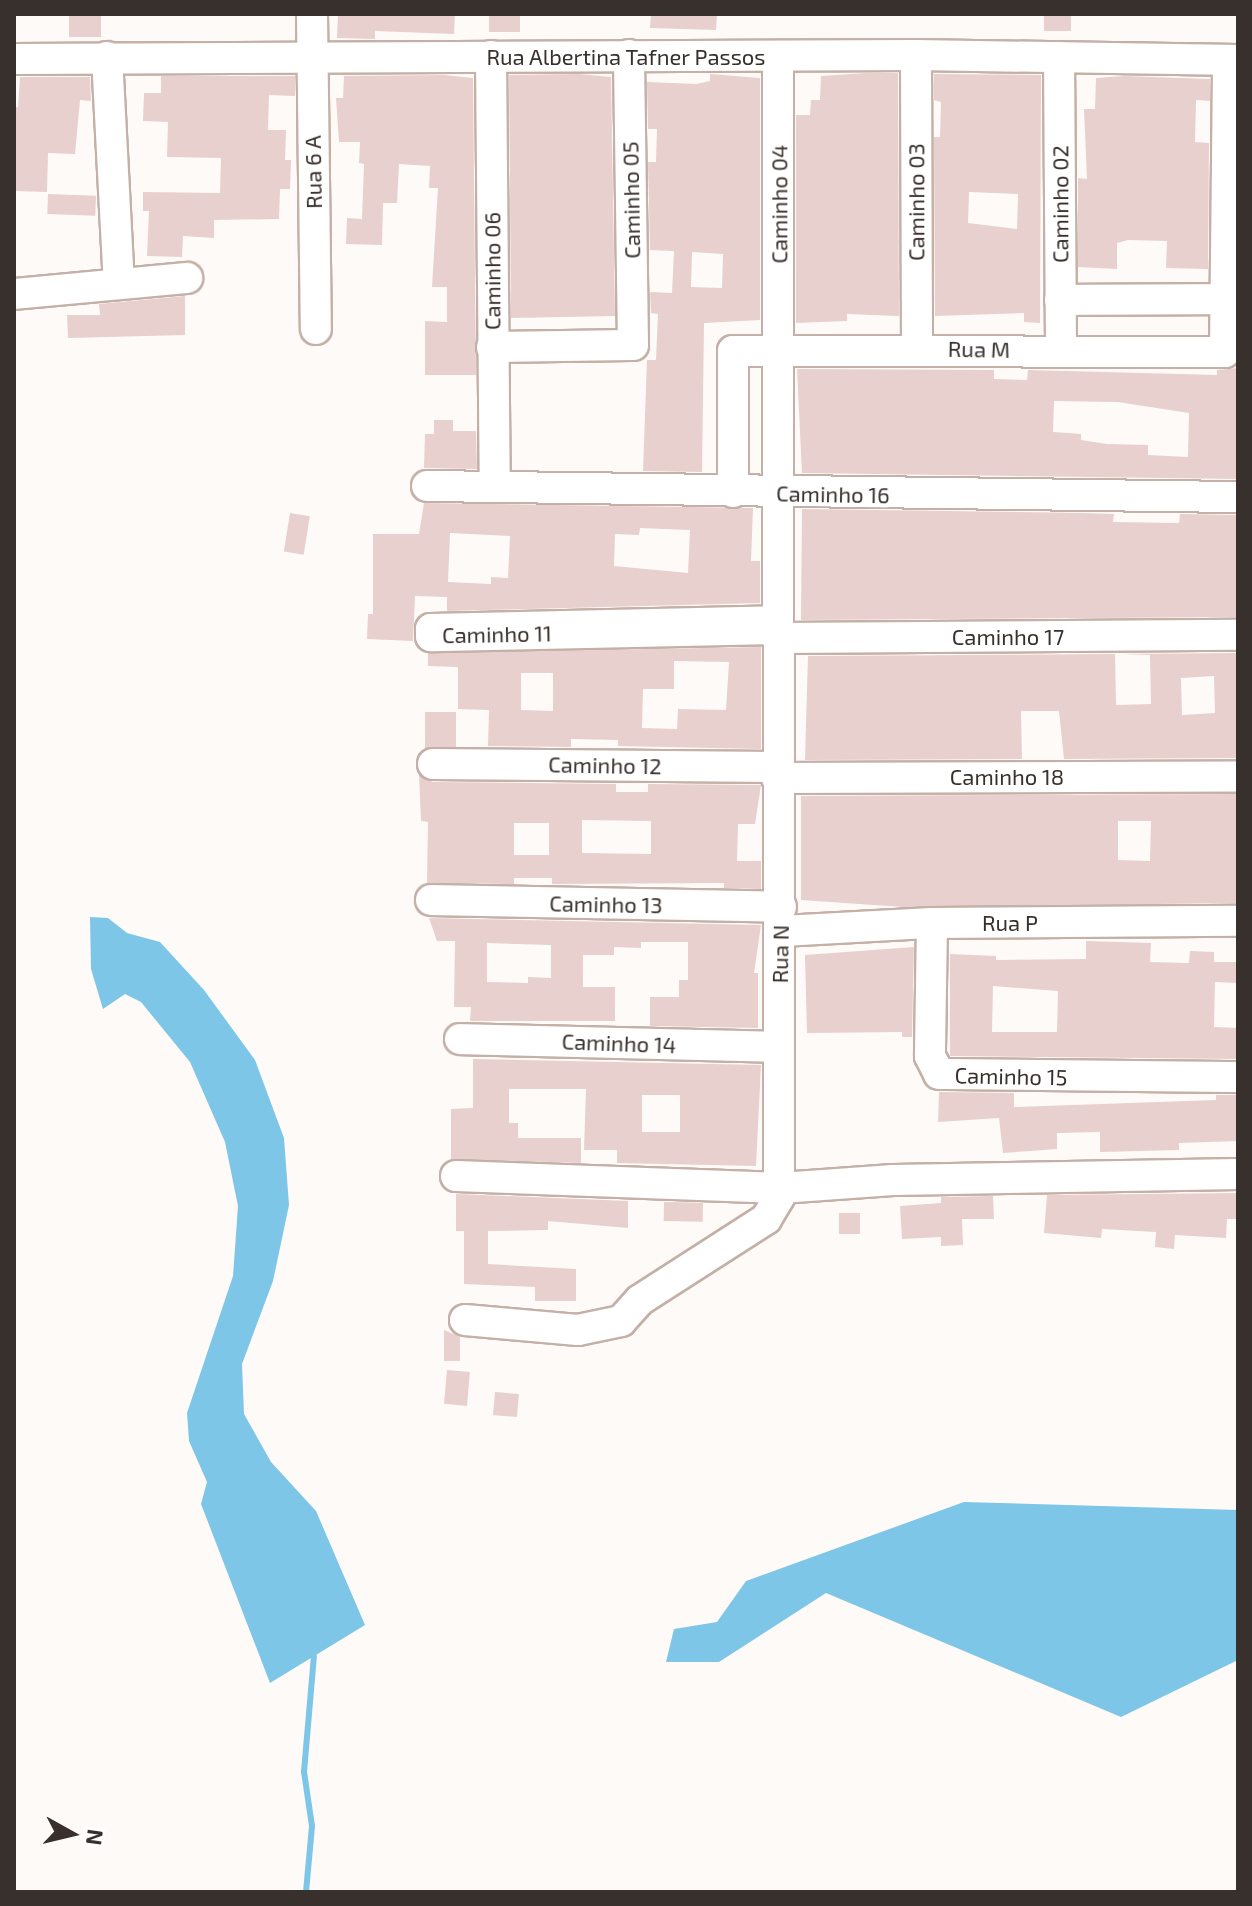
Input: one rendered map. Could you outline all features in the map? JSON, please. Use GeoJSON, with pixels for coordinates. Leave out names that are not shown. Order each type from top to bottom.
{"type":"FeatureCollection","features":[{"type":"Feature","properties":{"kind":"street","name":"Rua 6 A"},"geometry":{"type":"LineString","coordinates":[[312,14],[316,329]]}},
{"type":"Feature","properties":{"kind":"street","name":"Caminho 05"},"geometry":{"type":"LineString","coordinates":[[492,347],[633,345],[629,55]]}},
{"type":"Feature","properties":{"kind":"street","name":"Rua Albertina Tafner Passos"},"geometry":{"type":"LineString","coordinates":[[14,59],[916,55],[1233,60]]}},
{"type":"Feature","properties":{"kind":"street","name":"Caminho 03"},"geometry":{"type":"LineString","coordinates":[[916,55],[917,348]]}},
{"type":"Feature","properties":{"kind":"street","name":"Caminho 06"},"geometry":{"type":"LineString","coordinates":[[491,56],[495,486]]}},
{"type":"Feature","properties":{"kind":"street"},"geometry":{"type":"LineString","coordinates":[[107,57],[119,284]]}},
{"type":"Feature","properties":{"kind":"street","name":"Caminho 02"},"geometry":{"type":"LineString","coordinates":[[1059,57],[1061,350]]}},
{"type":"Feature","properties":{"kind":"street","name":"Caminho 04"},"geometry":{"type":"LineString","coordinates":[[778,58],[780,350]]}},
{"type":"Feature","properties":{"kind":"street"},"geometry":{"type":"LineString","coordinates":[[1060,300],[1226,299],[1233,60]]}},
{"type":"Feature","properties":{"kind":"street"},"geometry":{"type":"LineString","coordinates":[[14,294],[187,278]]}},
{"type":"Feature","properties":{"kind":"street","name":"Rua M"},"geometry":{"type":"LineString","coordinates":[[733,492],[733,351],[917,348],[1225,352],[1226,299]]}},
{"type":"Feature","properties":{"kind":"street","name":"Rua N"},"geometry":{"type":"LineString","coordinates":[[780,350],[776,493],[781,1188]]}},
{"type":"Feature","properties":{"kind":"street","name":"Caminho 16"},"geometry":{"type":"LineString","coordinates":[[427,486],[1238,497]]}},
{"type":"Feature","properties":{"kind":"street","name":"Caminho 11"},"geometry":{"type":"LineString","coordinates":[[776,621],[777,633],[431,636],[431,629],[776,621]]}},
{"type":"Feature","properties":{"kind":"street","name":"Caminho 17"},"geometry":{"type":"LineString","coordinates":[[777,633],[1238,635]]}},
{"type":"Feature","properties":{"kind":"street","name":"Caminho 12"},"geometry":{"type":"LineString","coordinates":[[433,764],[777,773]]}},
{"type":"Feature","properties":{"kind":"street","name":"Caminho 18"},"geometry":{"type":"LineString","coordinates":[[777,773],[1238,776]]}},
{"type":"Feature","properties":{"kind":"street","name":"Caminho 13"},"geometry":{"type":"LineString","coordinates":[[431,900],[781,919]]}},
{"type":"Feature","properties":{"kind":"street","name":"Rua P"},"geometry":{"type":"LineString","coordinates":[[781,919],[932,923],[1238,921]]}},
{"type":"Feature","properties":{"kind":"street","name":"Caminho 15"},"geometry":{"type":"LineString","coordinates":[[932,923],[930,1056],[939,1074],[1238,1077]]}},
{"type":"Feature","properties":{"kind":"street","name":"Caminho 14"},"geometry":{"type":"LineString","coordinates":[[460,1039],[778,1047]]}},
{"type":"Feature","properties":{"kind":"street"},"geometry":{"type":"LineString","coordinates":[[456,1176],[781,1188],[893,1180],[1238,1174]]}},
{"type":"Feature","properties":{"kind":"street"},"geometry":{"type":"LineString","coordinates":[[465,1320],[578,1330],[621,1321],[640,1300],[766,1219],[781,1188]]}},
{"type":"Feature","properties":{"kind":"water"},"geometry":{"type":"Polygon","coordinates":[[[90,917],[108,918],[127,933],[160,942],[204,990],[255,1060],[284,1138],[289,1205],[273,1281],[242,1364],[244,1414],[271,1462],[316,1511],[365,1625],[270,1683],[201,1504],[207,1482],[189,1441],[187,1413],[233,1276],[238,1206],[225,1142],[190,1062],[141,1002],[125,994],[103,1009],[91,969],[90,917]]]}},
{"type":"Feature","properties":{"kind":"water"},"geometry":{"type":"Polygon","coordinates":[[[964,1502],[1238,1510],[1238,1660],[1121,1717],[826,1593],[719,1662],[666,1662],[674,1629],[717,1622],[746,1581],[964,1502]]]}},
{"type":"Feature","properties":{"kind":"building"},"geometry":{"type":"Polygon","coordinates":[[[69,14],[101,14],[101,37],[69,37],[69,14]]]}},
{"type":"Feature","properties":{"kind":"building"},"geometry":{"type":"Polygon","coordinates":[[[338,14],[455,14],[454,34],[375,31],[375,39],[337,38],[338,14]]]}},
{"type":"Feature","properties":{"kind":"building"},"geometry":{"type":"Polygon","coordinates":[[[489,14],[520,14],[520,32],[489,32],[489,14]]]}},
{"type":"Feature","properties":{"kind":"building"},"geometry":{"type":"Polygon","coordinates":[[[651,14],[717,14],[716,30],[650,28],[651,14]]]}},
{"type":"Feature","properties":{"kind":"building"},"geometry":{"type":"Polygon","coordinates":[[[1044,14],[1071,14],[1071,31],[1044,31],[1044,14]]]}},
{"type":"Feature","properties":{"kind":"building"},"geometry":{"type":"Polygon","coordinates":[[[898,73],[899,316],[847,314],[847,321],[796,323],[796,115],[810,115],[811,100],[820,100],[821,76],[898,73]]]}},
{"type":"Feature","properties":{"kind":"building"},"geometry":{"type":"Polygon","coordinates":[[[710,74],[760,78],[760,320],[704,323],[702,472],[643,471],[647,360],[656,360],[658,314],[651,313],[650,292],[672,293],[674,251],[650,250],[648,162],[656,162],[657,129],[648,129],[647,82],[696,84],[710,81],[710,74]],[[692,252],[691,287],[722,288],[723,254],[692,252]]]}},
{"type":"Feature","properties":{"kind":"building"},"geometry":{"type":"Polygon","coordinates":[[[934,74],[1041,75],[1040,323],[1024,322],[1024,313],[935,316],[934,137],[940,137],[941,102],[934,100],[934,74]],[[969,192],[968,223],[1017,229],[1018,194],[969,192]]]}},
{"type":"Feature","properties":{"kind":"building"},"geometry":{"type":"Polygon","coordinates":[[[444,75],[473,78],[476,375],[425,375],[425,321],[447,322],[447,287],[432,287],[438,188],[429,188],[430,166],[399,164],[397,203],[383,203],[382,245],[346,244],[347,218],[362,219],[364,164],[359,163],[360,142],[339,142],[336,98],[343,98],[344,76],[444,75]]]}},
{"type":"Feature","properties":{"kind":"building"},"geometry":{"type":"Polygon","coordinates":[[[509,75],[611,77],[615,316],[511,318],[509,75]]]}},
{"type":"Feature","properties":{"kind":"building"},"geometry":{"type":"Polygon","coordinates":[[[161,76],[295,76],[295,96],[269,95],[268,130],[286,130],[285,160],[291,160],[290,189],[280,189],[279,219],[214,220],[214,238],[183,236],[182,257],[147,256],[149,211],[143,211],[143,192],[220,193],[221,158],[167,157],[168,122],[143,121],[144,93],[161,93],[161,76]]]}},
{"type":"Feature","properties":{"kind":"building"},"geometry":{"type":"Polygon","coordinates":[[[20,77],[90,77],[91,101],[80,100],[75,154],[48,153],[47,192],[14,191],[14,107],[18,107],[20,77]]]}},
{"type":"Feature","properties":{"kind":"building"},"geometry":{"type":"Polygon","coordinates":[[[1096,78],[1210,79],[1210,101],[1196,100],[1195,142],[1209,143],[1208,269],[1166,268],[1167,241],[1128,240],[1117,243],[1117,269],[1078,267],[1078,178],[1087,179],[1084,109],[1095,109],[1096,78]]]}},
{"type":"Feature","properties":{"kind":"building"},"geometry":{"type":"Polygon","coordinates":[[[48,194],[96,196],[95,216],[47,214],[48,194]]]}},
{"type":"Feature","properties":{"kind":"building"},"geometry":{"type":"Polygon","coordinates":[[[185,296],[185,335],[68,338],[67,315],[100,315],[99,304],[185,296]]]}},
{"type":"Feature","properties":{"kind":"building"},"geometry":{"type":"Polygon","coordinates":[[[1238,368],[1238,479],[802,473],[797,369],[994,370],[994,379],[1027,380],[1028,370],[1217,375],[1217,370],[1238,368]],[[1054,401],[1053,432],[1081,434],[1081,440],[1107,444],[1148,445],[1148,455],[1188,457],[1189,413],[1118,402],[1054,401]]]}},
{"type":"Feature","properties":{"kind":"building"},"geometry":{"type":"Polygon","coordinates":[[[434,420],[453,420],[453,431],[476,431],[477,469],[424,468],[425,434],[434,434],[434,420]]]}},
{"type":"Feature","properties":{"kind":"building"},"geometry":{"type":"Polygon","coordinates":[[[424,503],[753,508],[751,561],[760,561],[760,603],[447,611],[447,597],[415,596],[413,641],[367,639],[368,614],[373,614],[373,534],[419,534],[424,503]],[[640,528],[639,535],[615,534],[614,566],[688,573],[690,530],[640,528]],[[450,533],[448,582],[491,584],[491,577],[508,578],[510,536],[450,533]]]}},
{"type":"Feature","properties":{"kind":"building"},"geometry":{"type":"Polygon","coordinates":[[[802,509],[1114,514],[1113,522],[1179,523],[1180,514],[1237,515],[1238,617],[801,620],[802,509]]]}},
{"type":"Feature","properties":{"kind":"building"},"geometry":{"type":"Polygon","coordinates":[[[290,513],[310,516],[304,555],[284,552],[290,513]]]}},
{"type":"Feature","properties":{"kind":"building"},"geometry":{"type":"Polygon","coordinates":[[[761,647],[761,749],[618,746],[618,740],[571,739],[571,747],[488,746],[489,710],[458,709],[458,667],[428,666],[428,653],[761,647]],[[674,661],[674,689],[643,689],[642,728],[677,729],[678,709],[726,710],[729,662],[674,661]],[[521,673],[521,710],[553,711],[553,673],[521,673]]]}},
{"type":"Feature","properties":{"kind":"building"},"geometry":{"type":"Polygon","coordinates":[[[1238,653],[1238,758],[1064,759],[1059,711],[1021,711],[1022,759],[805,760],[808,656],[1115,654],[1116,705],[1151,704],[1150,655],[1121,654],[1238,653]],[[1214,676],[1181,678],[1182,715],[1215,713],[1214,676]]]}},
{"type":"Feature","properties":{"kind":"building"},"geometry":{"type":"Polygon","coordinates":[[[425,712],[456,712],[456,748],[425,748],[425,712]]]}},
{"type":"Feature","properties":{"kind":"building"},"geometry":{"type":"Polygon","coordinates":[[[419,774],[433,782],[616,784],[616,792],[648,792],[648,784],[761,785],[755,824],[738,824],[737,861],[761,861],[761,889],[724,888],[724,883],[552,884],[552,878],[514,878],[514,884],[427,883],[428,822],[421,821],[419,774]],[[582,820],[582,853],[651,854],[651,821],[582,820]],[[514,823],[514,855],[549,855],[549,823],[514,823]]]}},
{"type":"Feature","properties":{"kind":"building"},"geometry":{"type":"Polygon","coordinates":[[[1238,794],[1238,903],[903,907],[801,900],[801,796],[1238,794]],[[1118,821],[1118,860],[1150,861],[1151,821],[1118,821]]]}},
{"type":"Feature","properties":{"kind":"building"},"geometry":{"type":"Polygon","coordinates":[[[429,918],[761,925],[754,973],[758,973],[758,1028],[650,1026],[650,997],[679,997],[679,980],[688,980],[688,942],[641,942],[641,948],[614,947],[614,955],[583,955],[583,987],[615,987],[615,1021],[470,1021],[471,1007],[454,1007],[455,941],[437,941],[429,918]],[[487,943],[487,982],[528,983],[528,977],[551,978],[551,945],[487,943]]]}},
{"type":"Feature","properties":{"kind":"building"},"geometry":{"type":"Polygon","coordinates":[[[1086,941],[1151,943],[1150,962],[1189,963],[1190,951],[1214,952],[1214,962],[1238,962],[1238,983],[1215,982],[1214,1027],[1238,1028],[1238,1059],[950,1056],[950,954],[996,956],[996,960],[1086,959],[1086,941]],[[993,986],[992,1032],[1057,1032],[1058,991],[993,986]]]}},
{"type":"Feature","properties":{"kind":"building"},"geometry":{"type":"Polygon","coordinates":[[[914,947],[912,1037],[902,1037],[902,1032],[807,1033],[805,955],[914,947]]]}},
{"type":"Feature","properties":{"kind":"building"},"geometry":{"type":"Polygon","coordinates":[[[473,1059],[761,1065],[756,1166],[617,1163],[617,1150],[584,1150],[586,1089],[509,1089],[509,1123],[518,1123],[518,1138],[581,1138],[581,1163],[451,1159],[451,1109],[473,1108],[473,1059]],[[642,1095],[642,1132],[680,1132],[680,1095],[642,1095]]]}},
{"type":"Feature","properties":{"kind":"building"},"geometry":{"type":"Polygon","coordinates":[[[939,1092],[1014,1093],[1014,1107],[1216,1100],[1216,1095],[1238,1095],[1238,1141],[1179,1143],[1179,1150],[1100,1152],[1100,1132],[1057,1133],[1057,1149],[1003,1153],[999,1118],[938,1122],[939,1092]]]}},
{"type":"Feature","properties":{"kind":"building"},"geometry":{"type":"Polygon","coordinates":[[[1238,1193],[1238,1219],[1227,1219],[1226,1238],[1175,1235],[1174,1249],[1155,1247],[1156,1232],[1102,1229],[1101,1238],[1044,1233],[1047,1195],[1238,1193]]]}},
{"type":"Feature","properties":{"kind":"building"},"geometry":{"type":"Polygon","coordinates":[[[456,1194],[628,1201],[628,1228],[548,1221],[548,1230],[488,1231],[488,1264],[576,1269],[576,1301],[535,1301],[535,1287],[464,1284],[464,1231],[456,1231],[456,1194]]]}},
{"type":"Feature","properties":{"kind":"building"},"geometry":{"type":"Polygon","coordinates":[[[993,1196],[994,1219],[962,1219],[963,1245],[941,1246],[941,1237],[902,1239],[900,1206],[941,1203],[941,1197],[993,1196]]]}},
{"type":"Feature","properties":{"kind":"building"},"geometry":{"type":"Polygon","coordinates":[[[664,1202],[703,1203],[703,1222],[664,1221],[664,1202]]]}},
{"type":"Feature","properties":{"kind":"building"},"geometry":{"type":"Polygon","coordinates":[[[839,1213],[860,1213],[860,1234],[839,1234],[839,1213]]]}},
{"type":"Feature","properties":{"kind":"building"},"geometry":{"type":"Polygon","coordinates":[[[444,1330],[460,1337],[460,1361],[444,1361],[444,1330]]]}},
{"type":"Feature","properties":{"kind":"building"},"geometry":{"type":"Polygon","coordinates":[[[447,1370],[470,1372],[467,1406],[444,1404],[447,1370]]]}},
{"type":"Feature","properties":{"kind":"building"},"geometry":{"type":"Polygon","coordinates":[[[495,1392],[519,1394],[517,1417],[493,1415],[495,1392]]]}},
{"type":"Feature","properties":{"kind":"waterway"},"geometry":{"type":"LineString","coordinates":[[306,1892],[312,1826],[304,1772],[314,1656]]}}]}
